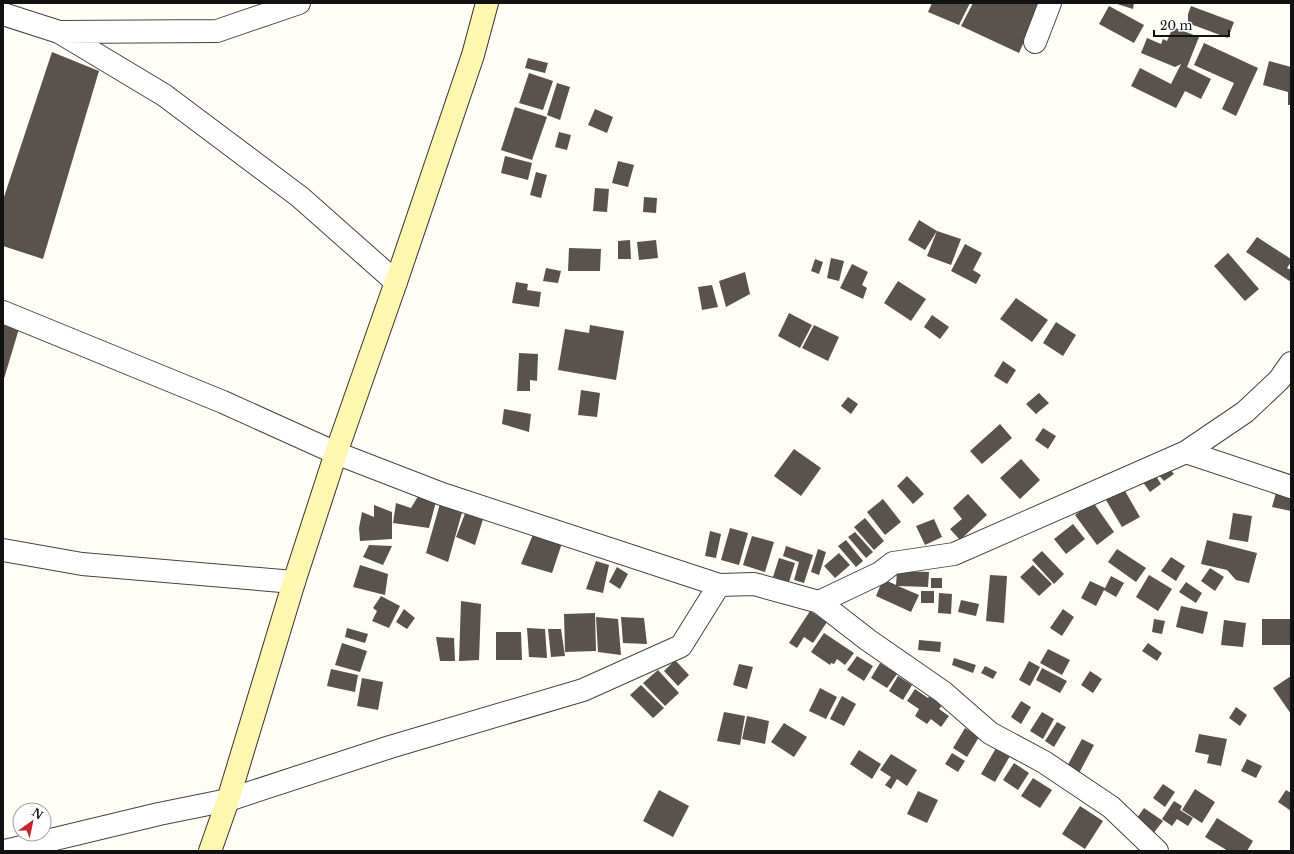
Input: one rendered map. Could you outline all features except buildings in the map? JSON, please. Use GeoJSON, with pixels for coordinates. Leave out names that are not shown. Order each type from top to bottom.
{"type":"FeatureCollection","features":[{"type":"Feature","properties":{"kind":"main road"},"geometry":{"type":"LineString","coordinates":[[210,851],[228,800],[294,582],[336,453],[473,55],[487,3]]}},
{"type":"Feature","properties":{"kind":"street"},"geometry":{"type":"LineString","coordinates":[[59,32],[217,32],[299,3]]}},
{"type":"Feature","properties":{"kind":"street"},"geometry":{"type":"LineString","coordinates":[[1035,42],[1050,3]]}},
{"type":"Feature","properties":{"kind":"street"},"geometry":{"type":"LineString","coordinates":[[3,14],[59,32],[164,95],[300,197],[396,282]]}},
{"type":"Feature","properties":{"kind":"street"},"geometry":{"type":"LineString","coordinates":[[3,312],[223,402],[336,453],[442,494],[719,585],[754,584],[818,602],[868,640],[943,692],[990,733],[1044,762],[1111,807],[1157,851]]}},
{"type":"Feature","properties":{"kind":"street"},"geometry":{"type":"LineString","coordinates":[[818,602],[880,573],[893,563],[954,554],[1186,452],[1245,412],[1278,380],[1291,363]]}},
{"type":"Feature","properties":{"kind":"street"},"geometry":{"type":"LineString","coordinates":[[1186,452],[1291,487]]}},
{"type":"Feature","properties":{"kind":"street"},"geometry":{"type":"LineString","coordinates":[[3,550],[82,564],[294,582]]}},
{"type":"Feature","properties":{"kind":"street"},"geometry":{"type":"LineString","coordinates":[[6,849],[159,814],[228,800],[390,747],[583,690],[681,646],[719,585]]}}]}
